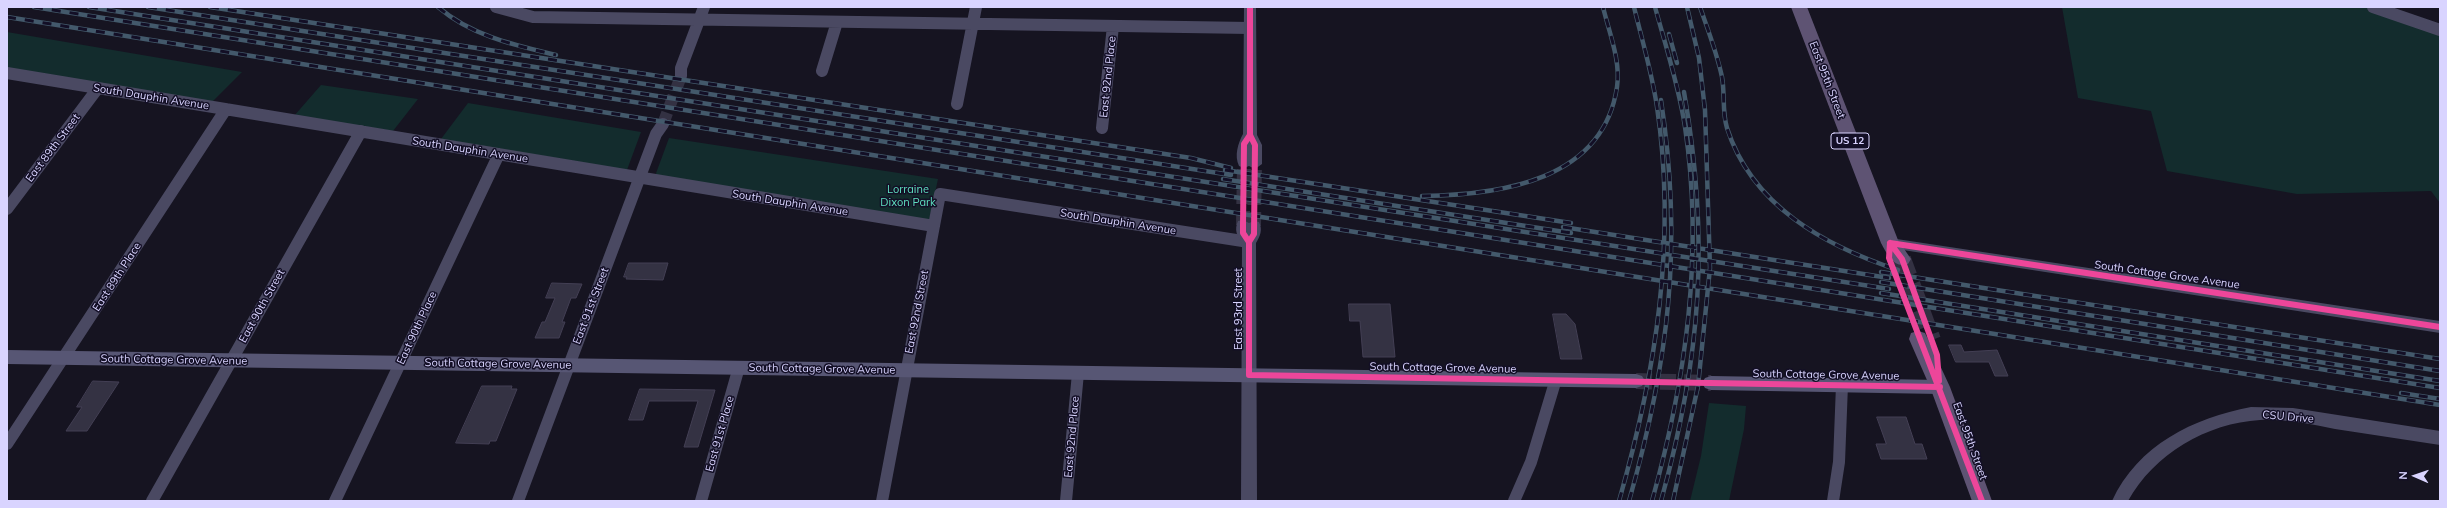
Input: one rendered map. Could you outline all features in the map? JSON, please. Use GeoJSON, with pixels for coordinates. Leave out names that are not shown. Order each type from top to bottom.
{"type":"FeatureCollection","features":[{"type":"Feature","properties":{"kind":"main road","name":"East 95th Street"},"geometry":{"type":"LineString","coordinates":[[1799,7],[1894,253]]}},
{"type":"Feature","properties":{"kind":"main road","name":"East 95th Street"},"geometry":{"type":"LineString","coordinates":[[1925,339],[1937,355],[1940,387],[1982,501]]}},
{"type":"Feature","properties":{"kind":"main road","name":"South Cottage Grove Avenue"},"geometry":{"type":"LineString","coordinates":[[7,357],[1636,381]]}},
{"type":"Feature","properties":{"kind":"main road","name":"South Cottage Grove Avenue"},"geometry":{"type":"LineString","coordinates":[[1711,383],[1940,387]]}},
{"type":"Feature","properties":{"kind":"street"},"geometry":{"type":"LineString","coordinates":[[496,7],[533,17],[1250,28]]}},
{"type":"Feature","properties":{"kind":"street"},"geometry":{"type":"LineString","coordinates":[[679,73],[704,7]]}},
{"type":"Feature","properties":{"kind":"street"},"geometry":{"type":"LineString","coordinates":[[957,104],[976,7]]}},
{"type":"Feature","properties":{"kind":"street"},"geometry":{"type":"LineString","coordinates":[[1249,163],[1255,145],[1250,135],[1250,7]]}},
{"type":"Feature","properties":{"kind":"street"},"geometry":{"type":"LineString","coordinates":[[2373,7],[2440,30]]}},
{"type":"Feature","properties":{"kind":"street"},"geometry":{"type":"LineString","coordinates":[[822,71],[837,22]]}},
{"type":"Feature","properties":{"kind":"street","name":"East 92nd Place"},"geometry":{"type":"LineString","coordinates":[[1102,128],[1112,26]]}},
{"type":"Feature","properties":{"kind":"street","name":"South Dauphin Avenue"},"geometry":{"type":"LineString","coordinates":[[7,73],[934,226]]}},
{"type":"Feature","properties":{"kind":"street","name":"East 89th Street"},"geometry":{"type":"LineString","coordinates":[[7,209],[98,88]]}},
{"type":"Feature","properties":{"kind":"street","name":"East 89th Place"},"geometry":{"type":"LineString","coordinates":[[7,444],[226,109]]}},
{"type":"Feature","properties":{"kind":"street","name":"East 91st Street"},"geometry":{"type":"LineString","coordinates":[[518,501],[658,127]]}},
{"type":"Feature","properties":{"kind":"street","name":"East 90th Street"},"geometry":{"type":"LineString","coordinates":[[152,501],[361,132]]}},
{"type":"Feature","properties":{"kind":"street","name":"East 90th Place"},"geometry":{"type":"LineString","coordinates":[[335,501],[499,154]]}},
{"type":"Feature","properties":{"kind":"street","name":"South Dauphin Avenue"},"geometry":{"type":"LineString","coordinates":[[940,194],[1249,242]]}},
{"type":"Feature","properties":{"kind":"street","name":"East 92nd Street"},"geometry":{"type":"LineString","coordinates":[[882,501],[940,194]]}},
{"type":"Feature","properties":{"kind":"street","name":"East 93rd Street"},"geometry":{"type":"LineString","coordinates":[[1249,225],[1254,234],[1249,242],[1249,501]]}},
{"type":"Feature","properties":{"kind":"street","name":"South Cottage Grove Avenue"},"geometry":{"type":"LineString","coordinates":[[1894,253],[2440,327]]}},
{"type":"Feature","properties":{"kind":"street","name":"East 91st Place"},"geometry":{"type":"LineString","coordinates":[[701,501],[739,367]]}},
{"type":"Feature","properties":{"kind":"street","name":"East 92nd Place"},"geometry":{"type":"LineString","coordinates":[[1066,501],[1078,373]]}},
{"type":"Feature","properties":{"kind":"street"},"geometry":{"type":"LineString","coordinates":[[1514,501],[1531,462],[1556,379]]}},
{"type":"Feature","properties":{"kind":"street"},"geometry":{"type":"LineString","coordinates":[[1833,501],[1839,462],[1842,385]]}},
{"type":"Feature","properties":{"kind":"street","name":"CSU Drive"},"geometry":{"type":"LineString","coordinates":[[2120,501],[2135,475],[2150,459],[2165,447],[2208,426],[2250,414],[2273,414],[2315,418],[2440,438]]}},
{"type":"Feature","properties":{"kind":"green space"},"geometry":{"type":"Polygon","coordinates":[[[2062,7],[2365,7],[2440,33],[2440,203],[2431,191],[2297,194],[2167,171],[2151,111],[2078,98],[2062,7]]]}},
{"type":"Feature","properties":{"kind":"green space"},"geometry":{"type":"Polygon","coordinates":[[[7,32],[242,72],[212,102],[7,68],[7,32]]]}},
{"type":"Feature","properties":{"kind":"green space"},"geometry":{"type":"Polygon","coordinates":[[[321,85],[418,99],[393,131],[294,116],[321,85]]]}},
{"type":"Feature","properties":{"kind":"green space"},"geometry":{"type":"Polygon","coordinates":[[[468,103],[641,132],[627,170],[441,139],[468,103]]]}},
{"type":"Feature","properties":{"kind":"green space","name":"Lorraine Dixon Park"},"geometry":{"type":"Polygon","coordinates":[[[669,138],[938,179],[929,221],[655,176],[669,138]]]}},
{"type":"Feature","properties":{"kind":"green space"},"geometry":{"type":"Polygon","coordinates":[[[1709,403],[1746,406],[1744,429],[1729,501],[1690,501],[1701,456],[1709,403]]]}},
{"type":"Feature","properties":{"kind":"building"},"geometry":{"type":"Polygon","coordinates":[[[629,263],[668,263],[663,280],[626,279],[627,277],[624,277],[629,263]]]}},
{"type":"Feature","properties":{"kind":"building"},"geometry":{"type":"Polygon","coordinates":[[[552,283],[582,284],[576,298],[571,298],[562,322],[565,322],[559,338],[535,338],[542,322],[545,322],[555,298],[546,298],[552,283]]]}},
{"type":"Feature","properties":{"kind":"building"},"geometry":{"type":"Polygon","coordinates":[[[1349,304],[1390,304],[1395,357],[1363,357],[1360,321],[1350,321],[1349,304]]]}},
{"type":"Feature","properties":{"kind":"building"},"geometry":{"type":"Polygon","coordinates":[[[1553,314],[1566,314],[1575,324],[1582,359],[1561,359],[1553,314]]]}},
{"type":"Feature","properties":{"kind":"building"},"geometry":{"type":"Polygon","coordinates":[[[1949,345],[1961,345],[1964,352],[1997,350],[2008,376],[1995,376],[1989,362],[1956,362],[1949,345]]]}},
{"type":"Feature","properties":{"kind":"building"},"geometry":{"type":"Polygon","coordinates":[[[93,381],[119,382],[87,431],[66,431],[82,407],[77,407],[93,381]]]}},
{"type":"Feature","properties":{"kind":"building"},"geometry":{"type":"Polygon","coordinates":[[[482,386],[512,386],[511,389],[517,389],[496,441],[490,441],[489,444],[456,443],[482,386]]]}},
{"type":"Feature","properties":{"kind":"building"},"geometry":{"type":"Polygon","coordinates":[[[640,389],[715,390],[698,447],[684,447],[698,401],[649,401],[643,420],[629,420],[640,389]]]}},
{"type":"Feature","properties":{"kind":"building"},"geometry":{"type":"Polygon","coordinates":[[[1877,417],[1906,417],[1915,444],[1922,444],[1927,459],[1881,459],[1876,444],[1886,444],[1877,417]]]}},
{"type":"Feature","properties":{"kind":"tunnel"},"geometry":{"type":"LineString","coordinates":[[663,124],[681,76]]}},
{"type":"Feature","properties":{"kind":"tunnel"},"geometry":{"type":"LineString","coordinates":[[1243,225],[1244,163]]}},
{"type":"Feature","properties":{"kind":"tunnel"},"geometry":{"type":"LineString","coordinates":[[1254,226],[1255,164]]}},
{"type":"Feature","properties":{"kind":"tunnel"},"geometry":{"type":"LineString","coordinates":[[1902,259],[1932,340]]}},
{"type":"Feature","properties":{"kind":"tunnel"},"geometry":{"type":"LineString","coordinates":[[1636,381],[1711,383]]}},
{"type":"Feature","properties":{"kind":"railway"},"geometry":{"type":"LineString","coordinates":[[34,7],[1663,265]]}},
{"type":"Feature","properties":{"kind":"railway"},"geometry":{"type":"LineString","coordinates":[[89,7],[1664,254]]}},
{"type":"Feature","properties":{"kind":"railway"},"geometry":{"type":"LineString","coordinates":[[148,7],[1231,175]]}},
{"type":"Feature","properties":{"kind":"railway"},"geometry":{"type":"LineString","coordinates":[[210,7],[1191,158],[1231,168]]}},
{"type":"Feature","properties":{"kind":"railway"},"geometry":{"type":"LineString","coordinates":[[438,7],[451,17],[479,32],[509,43],[556,55]]}},
{"type":"Feature","properties":{"kind":"railway"},"geometry":{"type":"LineString","coordinates":[[1422,196],[1483,192],[1514,186],[1544,176],[1570,163],[1592,144],[1608,119],[1617,87],[1618,77],[1616,57],[1603,7]]}},
{"type":"Feature","properties":{"kind":"railway"},"geometry":{"type":"LineString","coordinates":[[1634,7],[1650,69],[1657,107],[1663,157],[1665,207],[1664,243]]}},
{"type":"Feature","properties":{"kind":"railway"},"geometry":{"type":"LineString","coordinates":[[1655,7],[1672,67],[1685,127],[1693,222],[1692,247]]}},
{"type":"Feature","properties":{"kind":"railway"},"geometry":{"type":"LineString","coordinates":[[1687,7],[1699,58],[1705,110],[1709,250]]}},
{"type":"Feature","properties":{"kind":"railway"},"geometry":{"type":"LineString","coordinates":[[1700,7],[1715,50],[1722,77],[1725,122],[1739,156],[1754,180],[1773,201],[1794,219],[1818,235],[1844,249],[1898,270]]}},
{"type":"Feature","properties":{"kind":"railway"},"geometry":{"type":"LineString","coordinates":[[7,17],[1662,281]]}},
{"type":"Feature","properties":{"kind":"railway"},"geometry":{"type":"LineString","coordinates":[[1669,34],[1677,63]]}},
{"type":"Feature","properties":{"kind":"railway"},"geometry":{"type":"LineString","coordinates":[[1684,92],[1692,146],[1697,198],[1699,248]]}},
{"type":"Feature","properties":{"kind":"railway"},"geometry":{"type":"LineString","coordinates":[[1661,100],[1668,153],[1671,204],[1671,244]]}},
{"type":"Feature","properties":{"kind":"railway"},"geometry":{"type":"LineString","coordinates":[[1225,170],[1571,223]]}},
{"type":"Feature","properties":{"kind":"railway"},"geometry":{"type":"LineString","coordinates":[[1223,179],[1571,233]]}},
{"type":"Feature","properties":{"kind":"railway"},"geometry":{"type":"LineString","coordinates":[[1563,227],[1664,243]]}},
{"type":"Feature","properties":{"kind":"railway"},"geometry":{"type":"LineString","coordinates":[[1664,243],[1664,254]]}},
{"type":"Feature","properties":{"kind":"railway"},"geometry":{"type":"LineString","coordinates":[[1664,243],[1671,244]]}},
{"type":"Feature","properties":{"kind":"railway"},"geometry":{"type":"LineString","coordinates":[[1671,244],[1671,255]]}},
{"type":"Feature","properties":{"kind":"railway"},"geometry":{"type":"LineString","coordinates":[[1671,244],[1692,247]]}},
{"type":"Feature","properties":{"kind":"railway"},"geometry":{"type":"LineString","coordinates":[[1692,247],[1692,258]]}},
{"type":"Feature","properties":{"kind":"railway"},"geometry":{"type":"LineString","coordinates":[[1692,247],[1699,248]]}},
{"type":"Feature","properties":{"kind":"railway"},"geometry":{"type":"LineString","coordinates":[[1699,248],[1699,259]]}},
{"type":"Feature","properties":{"kind":"railway"},"geometry":{"type":"LineString","coordinates":[[1699,248],[1709,250]]}},
{"type":"Feature","properties":{"kind":"railway"},"geometry":{"type":"LineString","coordinates":[[1709,250],[1889,278]]}},
{"type":"Feature","properties":{"kind":"railway"},"geometry":{"type":"LineString","coordinates":[[1709,250],[1710,261]]}},
{"type":"Feature","properties":{"kind":"railway"},"geometry":{"type":"LineString","coordinates":[[1663,265],[1664,254]]}},
{"type":"Feature","properties":{"kind":"railway"},"geometry":{"type":"LineString","coordinates":[[1664,254],[1671,255]]}},
{"type":"Feature","properties":{"kind":"railway"},"geometry":{"type":"LineString","coordinates":[[1670,266],[1671,255]]}},
{"type":"Feature","properties":{"kind":"railway"},"geometry":{"type":"LineString","coordinates":[[1671,255],[1692,258]]}},
{"type":"Feature","properties":{"kind":"railway"},"geometry":{"type":"LineString","coordinates":[[1692,258],[1692,270]]}},
{"type":"Feature","properties":{"kind":"railway"},"geometry":{"type":"LineString","coordinates":[[1692,258],[1699,259]]}},
{"type":"Feature","properties":{"kind":"railway"},"geometry":{"type":"LineString","coordinates":[[1698,271],[1699,259]]}},
{"type":"Feature","properties":{"kind":"railway"},"geometry":{"type":"LineString","coordinates":[[1699,259],[1710,261]]}},
{"type":"Feature","properties":{"kind":"railway"},"geometry":{"type":"LineString","coordinates":[[1710,261],[1710,272]]}},
{"type":"Feature","properties":{"kind":"railway"},"geometry":{"type":"LineString","coordinates":[[1710,261],[1889,289]]}},
{"type":"Feature","properties":{"kind":"railway"},"geometry":{"type":"LineString","coordinates":[[1662,281],[1663,265]]}},
{"type":"Feature","properties":{"kind":"railway"},"geometry":{"type":"LineString","coordinates":[[1663,265],[1670,266]]}},
{"type":"Feature","properties":{"kind":"railway"},"geometry":{"type":"LineString","coordinates":[[1669,282],[1670,266]]}},
{"type":"Feature","properties":{"kind":"railway"},"geometry":{"type":"LineString","coordinates":[[1670,266],[1692,270]]}},
{"type":"Feature","properties":{"kind":"railway"},"geometry":{"type":"LineString","coordinates":[[1691,285],[1692,270]]}},
{"type":"Feature","properties":{"kind":"railway"},"geometry":{"type":"LineString","coordinates":[[1692,270],[1698,271]]}},
{"type":"Feature","properties":{"kind":"railway"},"geometry":{"type":"LineString","coordinates":[[1697,287],[1698,271]]}},
{"type":"Feature","properties":{"kind":"railway"},"geometry":{"type":"LineString","coordinates":[[1698,271],[1710,272]]}},
{"type":"Feature","properties":{"kind":"railway"},"geometry":{"type":"LineString","coordinates":[[1708,288],[1710,272]]}},
{"type":"Feature","properties":{"kind":"railway"},"geometry":{"type":"LineString","coordinates":[[1710,272],[2440,388]]}},
{"type":"Feature","properties":{"kind":"railway"},"geometry":{"type":"LineString","coordinates":[[1881,272],[2440,359]]}},
{"type":"Feature","properties":{"kind":"railway"},"geometry":{"type":"LineString","coordinates":[[1619,501],[1632,453],[1653,355],[1662,281]]}},
{"type":"Feature","properties":{"kind":"railway"},"geometry":{"type":"LineString","coordinates":[[1662,281],[1669,282]]}},
{"type":"Feature","properties":{"kind":"railway"},"geometry":{"type":"LineString","coordinates":[[1629,501],[1643,450],[1654,400],[1663,351],[1669,282]]}},
{"type":"Feature","properties":{"kind":"railway"},"geometry":{"type":"LineString","coordinates":[[1669,282],[1691,285]]}},
{"type":"Feature","properties":{"kind":"railway"},"geometry":{"type":"LineString","coordinates":[[1881,282],[2440,371]]}},
{"type":"Feature","properties":{"kind":"railway"},"geometry":{"type":"LineString","coordinates":[[1652,501],[1674,409],[1682,363],[1691,285]]}},
{"type":"Feature","properties":{"kind":"railway"},"geometry":{"type":"LineString","coordinates":[[1691,285],[1697,287]]}},
{"type":"Feature","properties":{"kind":"railway"},"geometry":{"type":"LineString","coordinates":[[1661,501],[1675,448],[1685,397],[1693,347],[1697,287]]}},
{"type":"Feature","properties":{"kind":"railway"},"geometry":{"type":"LineString","coordinates":[[1697,287],[1708,288]]}},
{"type":"Feature","properties":{"kind":"railway"},"geometry":{"type":"LineString","coordinates":[[1673,501],[1698,386],[1708,288]]}},
{"type":"Feature","properties":{"kind":"railway"},"geometry":{"type":"LineString","coordinates":[[1708,288],[2440,405]]}},
{"type":"Feature","properties":{"kind":"railway"},"geometry":{"type":"LineString","coordinates":[[1881,293],[2440,381]]}},
{"type":"Feature","properties":{"kind":"railway"},"geometry":{"type":"LineString","coordinates":[[2401,393],[2440,399]]}},
{"type":"Feature","properties":{"kind":"cycle path"},"geometry":{"type":"LineString","coordinates":[[1249,242],[1254,234],[1255,145],[1250,135],[1250,7]]}},
{"type":"Feature","properties":{"kind":"cycle path"},"geometry":{"type":"LineString","coordinates":[[1250,135],[1244,144],[1243,225],[1243,233],[1249,242],[1249,375],[1940,387]]}},
{"type":"Feature","properties":{"kind":"cycle path"},"geometry":{"type":"LineString","coordinates":[[1890,243],[2440,327]]}},
{"type":"Feature","properties":{"kind":"cycle path"},"geometry":{"type":"LineString","coordinates":[[1890,243],[1889,258],[1982,501]]}},
{"type":"Feature","properties":{"kind":"cycle path"},"geometry":{"type":"LineString","coordinates":[[1890,243],[1902,259],[1937,355],[1939,381]]}}]}
